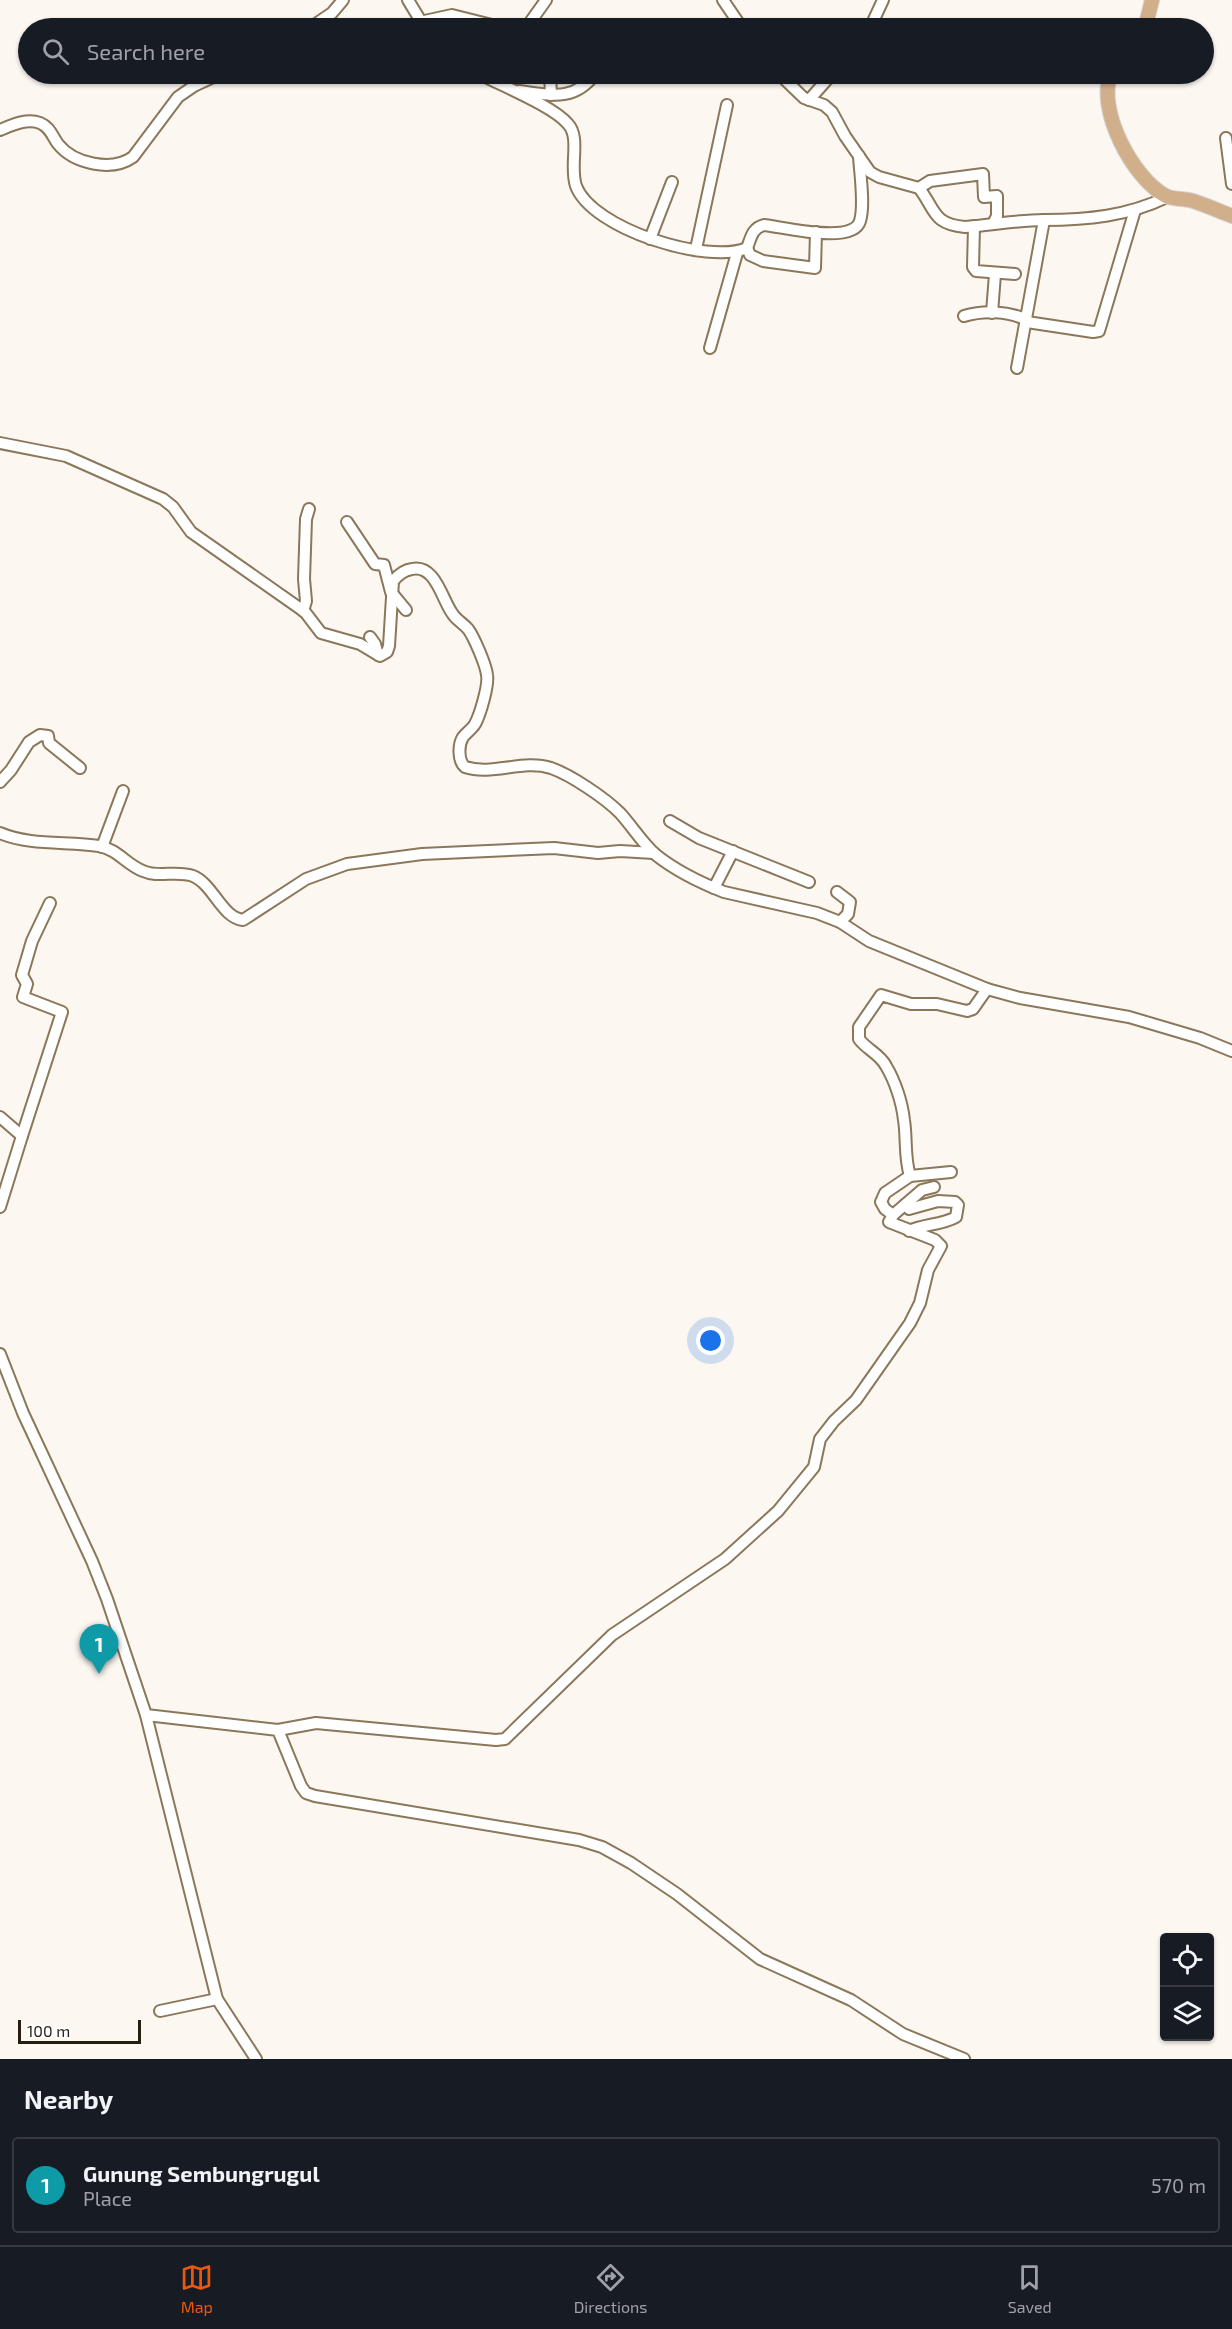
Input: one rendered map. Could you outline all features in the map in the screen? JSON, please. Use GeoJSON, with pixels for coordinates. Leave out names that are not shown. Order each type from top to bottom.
{"type":"FeatureCollection","features":[{"type":"Feature","properties":{"kind":"main road"},"geometry":{"type":"LineString","coordinates":[[1148,18],[1152,0]]}},
{"type":"Feature","properties":{"kind":"main road"},"geometry":{"type":"LineString","coordinates":[[1107,84],[1114,126],[1141,173],[1167,197],[1192,200],[1232,216]]}},
{"type":"Feature","properties":{"kind":"street"},"geometry":{"type":"LineString","coordinates":[[325,18],[343,0]]}},
{"type":"Feature","properties":{"kind":"street"},"geometry":{"type":"LineString","coordinates":[[408,0],[419,18]]}},
{"type":"Feature","properties":{"kind":"street"},"geometry":{"type":"LineString","coordinates":[[533,18],[546,0]]}},
{"type":"Feature","properties":{"kind":"street"},"geometry":{"type":"LineString","coordinates":[[723,0],[735,18]]}},
{"type":"Feature","properties":{"kind":"street"},"geometry":{"type":"LineString","coordinates":[[875,18],[883,0]]}},
{"type":"Feature","properties":{"kind":"street"},"geometry":{"type":"LineString","coordinates":[[443,18],[452,15],[464,18]]}},
{"type":"Feature","properties":{"kind":"street"},"geometry":{"type":"LineString","coordinates":[[0,130],[22,122],[39,123],[47,127],[57,144],[66,152],[100,165],[116,165],[133,157],[178,97],[198,84]]}},
{"type":"Feature","properties":{"kind":"street"},"geometry":{"type":"LineString","coordinates":[[501,84],[551,111],[570,126],[574,138],[572,173],[576,188],[589,206],[640,236],[696,249],[742,250],[763,261],[815,268],[816,232]]}},
{"type":"Feature","properties":{"kind":"street"},"geometry":{"type":"LineString","coordinates":[[550,84],[551,95]]}},
{"type":"Feature","properties":{"kind":"street"},"geometry":{"type":"LineString","coordinates":[[513,90],[551,95],[581,89],[586,84]]}},
{"type":"Feature","properties":{"kind":"street"},"geometry":{"type":"LineString","coordinates":[[788,84],[809,100],[824,105],[832,112],[870,172],[879,177],[919,188],[938,220],[951,226],[1044,220],[1069,221],[1111,216],[1135,210],[1167,197]]}},
{"type":"Feature","properties":{"kind":"street"},"geometry":{"type":"LineString","coordinates":[[809,100],[823,84]]}},
{"type":"Feature","properties":{"kind":"street"},"geometry":{"type":"LineString","coordinates":[[696,249],[728,105]]}},
{"type":"Feature","properties":{"kind":"street"},"geometry":{"type":"LineString","coordinates":[[1226,138],[1232,184]]}},
{"type":"Feature","properties":{"kind":"street"},"geometry":{"type":"LineString","coordinates":[[710,348],[742,250],[758,227],[764,225],[844,233],[855,230],[860,224],[860,156]]}},
{"type":"Feature","properties":{"kind":"street"},"geometry":{"type":"LineString","coordinates":[[919,188],[930,181],[983,174],[984,197],[997,196],[998,216],[993,224]]}},
{"type":"Feature","properties":{"kind":"street"},"geometry":{"type":"LineString","coordinates":[[650,240],[672,182]]}},
{"type":"Feature","properties":{"kind":"street"},"geometry":{"type":"LineString","coordinates":[[964,316],[976,313],[1016,315],[1027,321],[1093,332],[1099,331],[1135,210]]}},
{"type":"Feature","properties":{"kind":"street"},"geometry":{"type":"LineString","coordinates":[[1017,368],[1044,220]]}},
{"type":"Feature","properties":{"kind":"street"},"geometry":{"type":"LineString","coordinates":[[974,226],[973,267],[976,271],[1015,274]]}},
{"type":"Feature","properties":{"kind":"street"},"geometry":{"type":"LineString","coordinates":[[992,313],[995,274]]}},
{"type":"Feature","properties":{"kind":"street"},"geometry":{"type":"LineString","coordinates":[[0,443],[66,456],[164,500],[191,532],[303,611],[325,636],[360,644],[378,655],[384,655],[389,646],[391,592],[396,577],[409,569],[420,569],[429,574],[453,616],[470,631],[483,663],[487,681],[476,724],[461,742],[461,764],[472,769],[489,770],[518,765],[551,768],[591,790],[618,811],[654,853],[665,861],[724,892],[817,913],[840,922],[868,941],[987,989],[1020,998],[1129,1017],[1200,1038],[1232,1052]]}},
{"type":"Feature","properties":{"kind":"street"},"geometry":{"type":"LineString","coordinates":[[303,611],[306,601],[304,579],[306,519],[309,509]]}},
{"type":"Feature","properties":{"kind":"street"},"geometry":{"type":"LineString","coordinates":[[347,522],[375,564],[384,565],[391,592],[406,610]]}},
{"type":"Feature","properties":{"kind":"street"},"geometry":{"type":"LineString","coordinates":[[370,637],[378,655]]}},
{"type":"Feature","properties":{"kind":"street"},"geometry":{"type":"LineString","coordinates":[[0,782],[11,770],[29,742],[40,735],[48,736],[49,743],[80,768]]}},
{"type":"Feature","properties":{"kind":"street"},"geometry":{"type":"LineString","coordinates":[[102,847],[123,791]]}},
{"type":"Feature","properties":{"kind":"street"},"geometry":{"type":"LineString","coordinates":[[670,821],[699,838],[809,882]]}},
{"type":"Feature","properties":{"kind":"street"},"geometry":{"type":"LineString","coordinates":[[0,833],[18,838],[102,847],[117,853],[144,872],[185,874],[200,879],[229,914],[237,920],[243,920],[306,879],[323,871],[357,863],[422,854],[554,848],[598,853],[620,851],[654,853]]}},
{"type":"Feature","properties":{"kind":"street"},"geometry":{"type":"LineString","coordinates":[[714,888],[733,851]]}},
{"type":"Feature","properties":{"kind":"street"},"geometry":{"type":"LineString","coordinates":[[837,892],[850,902],[848,914],[840,922]]}},
{"type":"Feature","properties":{"kind":"street"},"geometry":{"type":"LineString","coordinates":[[0,1207],[62,1012],[23,996],[27,984],[22,975],[32,941],[50,903]]}},
{"type":"Feature","properties":{"kind":"street"},"geometry":{"type":"LineString","coordinates":[[910,1176],[905,1162],[902,1107],[885,1063],[862,1043],[858,1034],[859,1028],[881,995],[910,1004],[937,1004],[968,1011],[973,1009],[987,989]]}},
{"type":"Feature","properties":{"kind":"street"},"geometry":{"type":"LineString","coordinates":[[0,1118],[22,1136]]}},
{"type":"Feature","properties":{"kind":"street"},"geometry":{"type":"LineString","coordinates":[[893,1215],[883,1207],[882,1199],[885,1193],[902,1180],[910,1176],[951,1172]]}},
{"type":"Feature","properties":{"kind":"street"},"geometry":{"type":"LineString","coordinates":[[146,1715],[278,1730],[316,1723],[430,1736],[496,1740],[509,1737],[612,1635],[718,1564],[760,1529],[814,1467],[820,1439],[834,1421],[856,1400],[910,1323],[920,1303],[928,1270],[940,1246],[935,1240],[890,1222],[893,1215],[922,1190],[934,1187]]}},
{"type":"Feature","properties":{"kind":"street"},"geometry":{"type":"LineString","coordinates":[[906,1204],[909,1209],[946,1201],[955,1202],[958,1205],[956,1217],[949,1221],[920,1226],[909,1231]]}},
{"type":"Feature","properties":{"kind":"street"},"geometry":{"type":"LineString","coordinates":[[0,1354],[23,1413],[92,1561],[146,1715],[217,1999],[256,2059]]}},
{"type":"Feature","properties":{"kind":"street"},"geometry":{"type":"LineString","coordinates":[[278,1730],[301,1786],[309,1795],[476,1825],[579,1840],[602,1847],[631,1863],[677,1894],[760,1959],[851,2000],[903,2034],[964,2059]]}},
{"type":"Feature","properties":{"kind":"street"},"geometry":{"type":"LineString","coordinates":[[160,2011],[217,1999]]}},
{"type":"Feature","properties":{"kind":"place","name":"Gunung Sembungrugul"},"geometry":{"type":"Point","coordinates":[99,1674]}}]}
